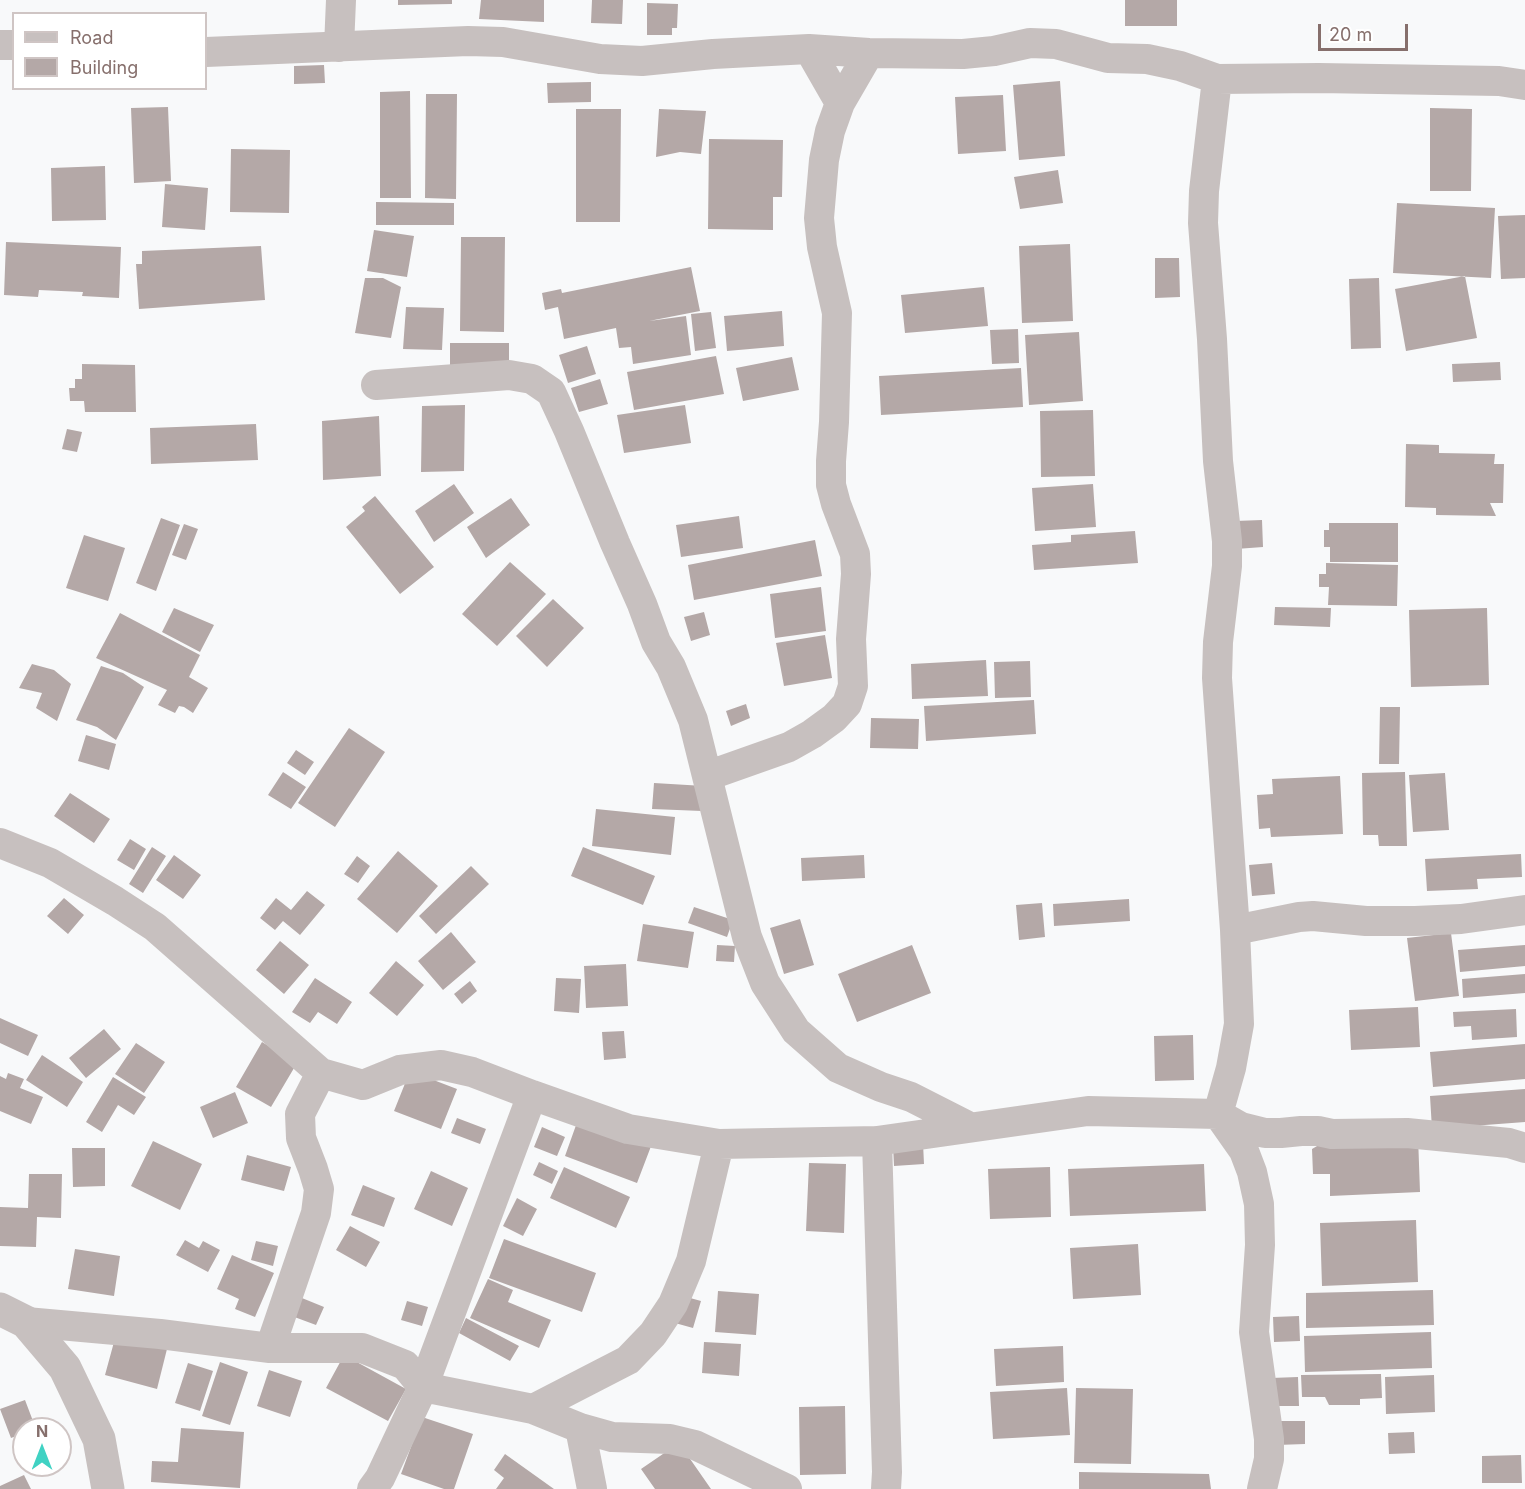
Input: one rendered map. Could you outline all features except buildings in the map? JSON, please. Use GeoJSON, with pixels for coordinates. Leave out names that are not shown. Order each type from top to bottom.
{"type":"FeatureCollection","features":[{"type":"Feature","properties":{"kind":"street"},"geometry":{"type":"LineString","coordinates":[[339,47],[341,0]]}},
{"type":"Feature","properties":{"kind":"street"},"geometry":{"type":"LineString","coordinates":[[207,52],[468,41],[503,42],[600,59],[642,61],[713,54],[809,49],[869,53],[963,54],[994,51],[1030,43],[1056,44],[1108,58],[1147,59],[1180,66],[1217,79],[1499,81],[1525,85]]}},
{"type":"Feature","properties":{"kind":"street"},"geometry":{"type":"LineString","coordinates":[[809,49],[840,103]]}},
{"type":"Feature","properties":{"kind":"street"},"geometry":{"type":"LineString","coordinates":[[707,776],[789,747],[812,734],[834,718],[847,704],[853,686],[850,639],[856,574],[855,554],[831,485],[837,314],[822,247],[819,218],[824,160],[830,131],[840,103],[869,53]]}},
{"type":"Feature","properties":{"kind":"street"},"geometry":{"type":"LineString","coordinates":[[1217,79],[1204,190],[1203,223],[1218,461],[1227,541],[1227,566],[1218,642],[1217,678],[1235,930],[1239,1024],[1231,1068],[1218,1113]]}},
{"type":"Feature","properties":{"kind":"street"},"geometry":{"type":"LineString","coordinates":[[376,385],[509,375],[532,379],[550,392],[569,431],[656,642],[671,667],[693,720],[747,937],[765,983],[796,1031],[838,1068],[911,1097],[970,1127]]}},
{"type":"Feature","properties":{"kind":"street"},"geometry":{"type":"LineString","coordinates":[[0,843],[50,863],[155,927],[321,1073],[363,1085],[400,1070],[441,1065],[472,1072],[628,1129],[719,1144],[877,1141],[1088,1111],[1218,1113],[1241,1127],[1266,1133],[1301,1131],[1332,1134],[1407,1133],[1509,1143],[1525,1148]]}},
{"type":"Feature","properties":{"kind":"street"},"geometry":{"type":"LineString","coordinates":[[1235,930],[1313,916],[1366,921],[1415,921],[1461,919],[1525,910]]}},
{"type":"Feature","properties":{"kind":"street"},"geometry":{"type":"LineString","coordinates":[[270,1348],[316,1212],[319,1189],[301,1138],[300,1113],[321,1073]]}},
{"type":"Feature","properties":{"kind":"street"},"geometry":{"type":"LineString","coordinates":[[372,1489],[380,1478],[423,1387],[532,1095]]}},
{"type":"Feature","properties":{"kind":"street"},"geometry":{"type":"LineString","coordinates":[[1218,1113],[1244,1151],[1252,1172],[1258,1204],[1260,1245],[1254,1332],[1269,1439],[1269,1459],[1262,1489]]}},
{"type":"Feature","properties":{"kind":"street"},"geometry":{"type":"LineString","coordinates":[[877,1141],[887,1472],[885,1489]]}},
{"type":"Feature","properties":{"kind":"street"},"geometry":{"type":"LineString","coordinates":[[533,1409],[628,1360],[652,1334],[674,1304],[691,1261],[719,1144]]}},
{"type":"Feature","properties":{"kind":"street"},"geometry":{"type":"LineString","coordinates":[[13,1316],[270,1348],[362,1348],[405,1365],[423,1387],[533,1409],[580,1428],[612,1437],[670,1439],[695,1445],[788,1489]]}},
{"type":"Feature","properties":{"kind":"street"},"geometry":{"type":"LineString","coordinates":[[13,1316],[64,1368],[99,1439],[108,1489]]}},
{"type":"Feature","properties":{"kind":"street"},"geometry":{"type":"LineString","coordinates":[[580,1428],[592,1489]]}}]}
